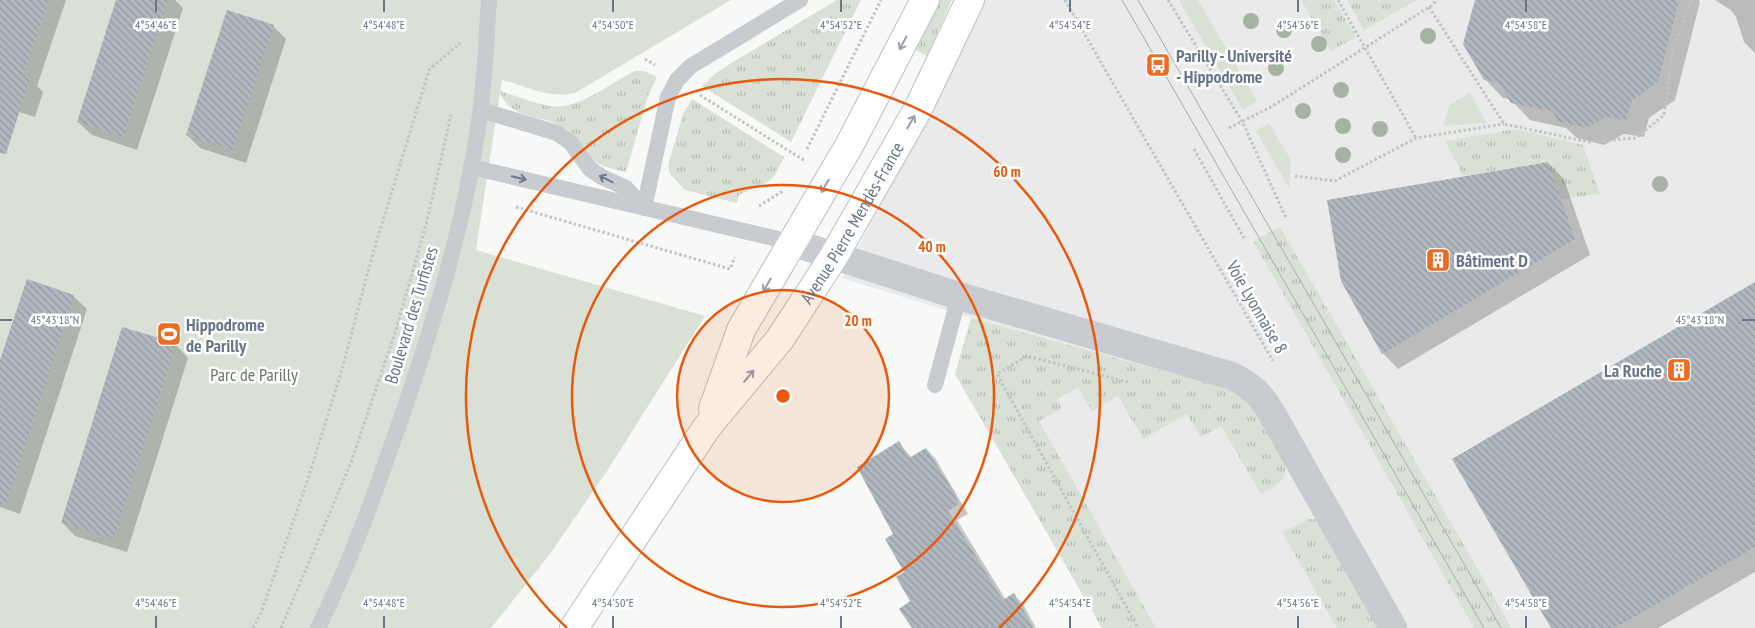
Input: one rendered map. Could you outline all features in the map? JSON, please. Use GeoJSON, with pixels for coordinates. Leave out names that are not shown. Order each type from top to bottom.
{"type":"FeatureCollection","features":[{"type":"Feature","properties":{"kind":"main road","name":"Avenue Pierre Mendès-France"},"geometry":{"type":"LineString","coordinates":[[707,427],[741,330],[855,135],[925,0]]}},
{"type":"Feature","properties":{"kind":"main road","name":"Avenue Pierre Mendès-France"},"geometry":{"type":"LineString","coordinates":[[574,628],[707,427],[780,339],[834,256],[918,109],[970,0]]}},
{"type":"Feature","properties":{"kind":"street"},"geometry":{"type":"LineString","coordinates":[[791,242],[959,296],[1232,376],[1248,384],[1261,396],[1271,412],[1393,628]]}},
{"type":"Feature","properties":{"kind":"lane","name":"Boulevard des Turfistes"},"geometry":{"type":"LineString","coordinates":[[318,628],[362,529],[413,383],[443,289],[472,166],[480,110],[489,0]]}},
{"type":"Feature","properties":{"kind":"lane"},"geometry":{"type":"LineString","coordinates":[[644,208],[668,97],[678,80],[691,66],[800,0]]}},
{"type":"Feature","properties":{"kind":"lane"},"geometry":{"type":"LineString","coordinates":[[480,110],[557,133],[571,143],[590,169],[626,188],[644,208]]}},
{"type":"Feature","properties":{"kind":"lane"},"geometry":{"type":"LineString","coordinates":[[472,166],[791,242]]}},
{"type":"Feature","properties":{"kind":"lane"},"geometry":{"type":"LineString","coordinates":[[935,385],[959,296]]}},
{"type":"Feature","properties":{"kind":"path"},"geometry":{"type":"LineString","coordinates":[[798,167],[881,0]]}},
{"type":"Feature","properties":{"kind":"path","name":"Voie Lyonnaise 8"},"geometry":{"type":"LineString","coordinates":[[1065,0],[1272,361]]}},
{"type":"Feature","properties":{"kind":"path"},"geometry":{"type":"LineString","coordinates":[[1168,0],[1242,121],[1286,218]]}},
{"type":"Feature","properties":{"kind":"path"},"geometry":{"type":"LineString","coordinates":[[1338,0],[1416,138]]}},
{"type":"Feature","properties":{"kind":"path"},"geometry":{"type":"LineString","coordinates":[[1229,128],[1271,107],[1366,48],[1434,4],[1435,0]]}},
{"type":"Feature","properties":{"kind":"path"},"geometry":{"type":"LineString","coordinates":[[1295,176],[1335,181],[1416,138],[1504,124],[1589,142],[1636,138],[1664,116],[1673,49],[1692,0]]}},
{"type":"Feature","properties":{"kind":"path"},"geometry":{"type":"LineString","coordinates":[[1428,8],[1504,124]]}},
{"type":"Feature","properties":{"kind":"path"},"geometry":{"type":"LineString","coordinates":[[253,628],[261,613],[305,488],[341,372],[373,253],[429,70],[462,42]]}},
{"type":"Feature","properties":{"kind":"path"},"geometry":{"type":"LineString","coordinates":[[645,58],[802,160],[831,176]]}},
{"type":"Feature","properties":{"kind":"path"},"geometry":{"type":"LineString","coordinates":[[281,628],[350,465],[395,333],[427,220],[451,111]]}},
{"type":"Feature","properties":{"kind":"path"},"geometry":{"type":"LineString","coordinates":[[1194,149],[1244,238]]}},
{"type":"Feature","properties":{"kind":"path"},"geometry":{"type":"LineString","coordinates":[[513,207],[730,269],[756,208],[787,189]]}},
{"type":"Feature","properties":{"kind":"path"},"geometry":{"type":"LineString","coordinates":[[1130,382],[1027,356],[997,374],[1138,628]]}},
{"type":"Feature","properties":{"kind":"shaded area"},"geometry":{"type":"Polygon","coordinates":[[[983,0],[1755,0],[1755,628],[1102,628],[955,374],[971,318],[842,278],[914,142],[983,0]]]}},
{"type":"Feature","properties":{"kind":"green space","name":"Parc de Parilly"},"geometry":{"type":"Polygon","coordinates":[[[0,0],[731,0],[575,93],[546,93],[502,80],[476,250],[705,316],[607,471],[550,554],[491,628],[0,628],[0,0]]]}},
{"type":"Feature","properties":{"kind":"green space"},"geometry":{"type":"Polygon","coordinates":[[[837,0],[861,0],[791,142],[702,86],[716,73],[733,62],[837,0]]]}},
{"type":"Feature","properties":{"kind":"green space"},"geometry":{"type":"Polygon","coordinates":[[[940,0],[952,0],[927,56],[916,50],[940,0]]]}},
{"type":"Feature","properties":{"kind":"green space"},"geometry":{"type":"Polygon","coordinates":[[[1179,0],[1198,0],[1257,101],[1243,110],[1179,0]]]}},
{"type":"Feature","properties":{"kind":"green space"},"geometry":{"type":"Polygon","coordinates":[[[1301,0],[1334,0],[1356,37],[1331,51],[1301,0]]]}},
{"type":"Feature","properties":{"kind":"green space"},"geometry":{"type":"Polygon","coordinates":[[[1347,0],[1417,0],[1364,30],[1347,0]]]}},
{"type":"Feature","properties":{"kind":"green space"},"geometry":{"type":"Polygon","coordinates":[[[635,71],[644,71],[657,77],[648,96],[626,172],[595,162],[587,155],[573,136],[561,126],[510,107],[500,91],[543,105],[560,106],[572,104],[594,95],[635,71]]]}},
{"type":"Feature","properties":{"kind":"green space"},"geometry":{"type":"Polygon","coordinates":[[[1470,93],[1487,123],[1443,126],[1450,104],[1470,93]]]}},
{"type":"Feature","properties":{"kind":"green space"},"geometry":{"type":"Polygon","coordinates":[[[692,99],[784,157],[775,175],[768,182],[739,195],[737,203],[685,190],[670,174],[668,165],[683,114],[692,99]]]}},
{"type":"Feature","properties":{"kind":"green space"},"geometry":{"type":"Polygon","coordinates":[[[1269,123],[1291,160],[1289,188],[1256,131],[1269,123]]]}},
{"type":"Feature","properties":{"kind":"green space"},"geometry":{"type":"Polygon","coordinates":[[[1516,129],[1583,145],[1600,194],[1562,199],[1548,162],[1463,176],[1445,141],[1516,129]]]}},
{"type":"Feature","properties":{"kind":"green space"},"geometry":{"type":"Polygon","coordinates":[[[1280,227],[1511,628],[1474,628],[1253,241],[1280,227]]]}},
{"type":"Feature","properties":{"kind":"green space"},"geometry":{"type":"Polygon","coordinates":[[[971,318],[1232,390],[1251,404],[1283,458],[1285,465],[1284,476],[1281,480],[1261,494],[1221,426],[1201,437],[1187,414],[1143,439],[1118,396],[1092,411],[1078,387],[1057,399],[1062,408],[1039,421],[1156,628],[1102,628],[955,374],[971,318]]]}},
{"type":"Feature","properties":{"kind":"green space"},"geometry":{"type":"Polygon","coordinates":[[[1309,519],[1317,519],[1380,628],[1337,628],[1282,532],[1309,519]]]}},
{"type":"Feature","properties":{"kind":"building"},"geometry":{"type":"Polygon","coordinates":[[[0,0],[49,0],[23,76],[30,78],[6,154],[0,153],[0,0]]]}},
{"type":"Feature","properties":{"kind":"building"},"geometry":{"type":"Polygon","coordinates":[[[116,0],[168,0],[123,137],[77,122],[116,0]]]}},
{"type":"Feature","properties":{"kind":"building"},"geometry":{"type":"Polygon","coordinates":[[[1475,0],[1679,0],[1658,82],[1632,100],[1626,120],[1606,117],[1586,128],[1558,121],[1552,111],[1511,103],[1499,83],[1484,80],[1463,44],[1475,0]]]}},
{"type":"Feature","properties":{"kind":"building"},"geometry":{"type":"Polygon","coordinates":[[[227,10],[274,25],[233,150],[186,135],[227,10]]]}},
{"type":"Feature","properties":{"kind":"building","name":"Bâtiment D"},"geometry":{"type":"Polygon","coordinates":[[[1548,162],[1575,239],[1382,354],[1341,281],[1327,200],[1548,162]]]}},
{"type":"Feature","properties":{"kind":"building"},"geometry":{"type":"Polygon","coordinates":[[[27,279],[74,295],[6,505],[0,504],[0,360],[27,279]]]}},
{"type":"Feature","properties":{"kind":"building","name":"La Ruche"},"geometry":{"type":"Polygon","coordinates":[[[1755,282],[1755,547],[1615,628],[1551,628],[1452,459],[1755,282]]]}},
{"type":"Feature","properties":{"kind":"building"},"geometry":{"type":"Polygon","coordinates":[[[122,327],[176,343],[114,539],[61,523],[122,327]]]}},
{"type":"Feature","properties":{"kind":"building"},"geometry":{"type":"Polygon","coordinates":[[[899,441],[909,458],[926,448],[954,492],[959,504],[948,511],[1003,600],[1014,593],[1033,628],[912,628],[899,609],[910,601],[896,577],[904,572],[885,539],[893,534],[857,467],[899,441]]]}},
{"type":"Feature","properties":{"kind":"tram line"},"geometry":{"type":"LineString","coordinates":[[1122,0],[1484,628]]}},
{"type":"Feature","properties":{"kind":"tram line"},"geometry":{"type":"LineString","coordinates":[[1138,0],[1501,628]]}},
{"type":"Feature","properties":{"kind":"place","name":"Parilly - Université - Hippodrome"},"geometry":{"type":"Point","coordinates":[1158,65]}},
{"type":"Feature","properties":{"kind":"place","name":"Bâtiment D"},"geometry":{"type":"Point","coordinates":[1438,260]}},
{"type":"Feature","properties":{"kind":"place","name":"Hippodrome de Parilly"},"geometry":{"type":"Point","coordinates":[169,334]}},
{"type":"Feature","properties":{"kind":"place","name":"La Ruche"},"geometry":{"type":"Point","coordinates":[1679,370]}}]}
